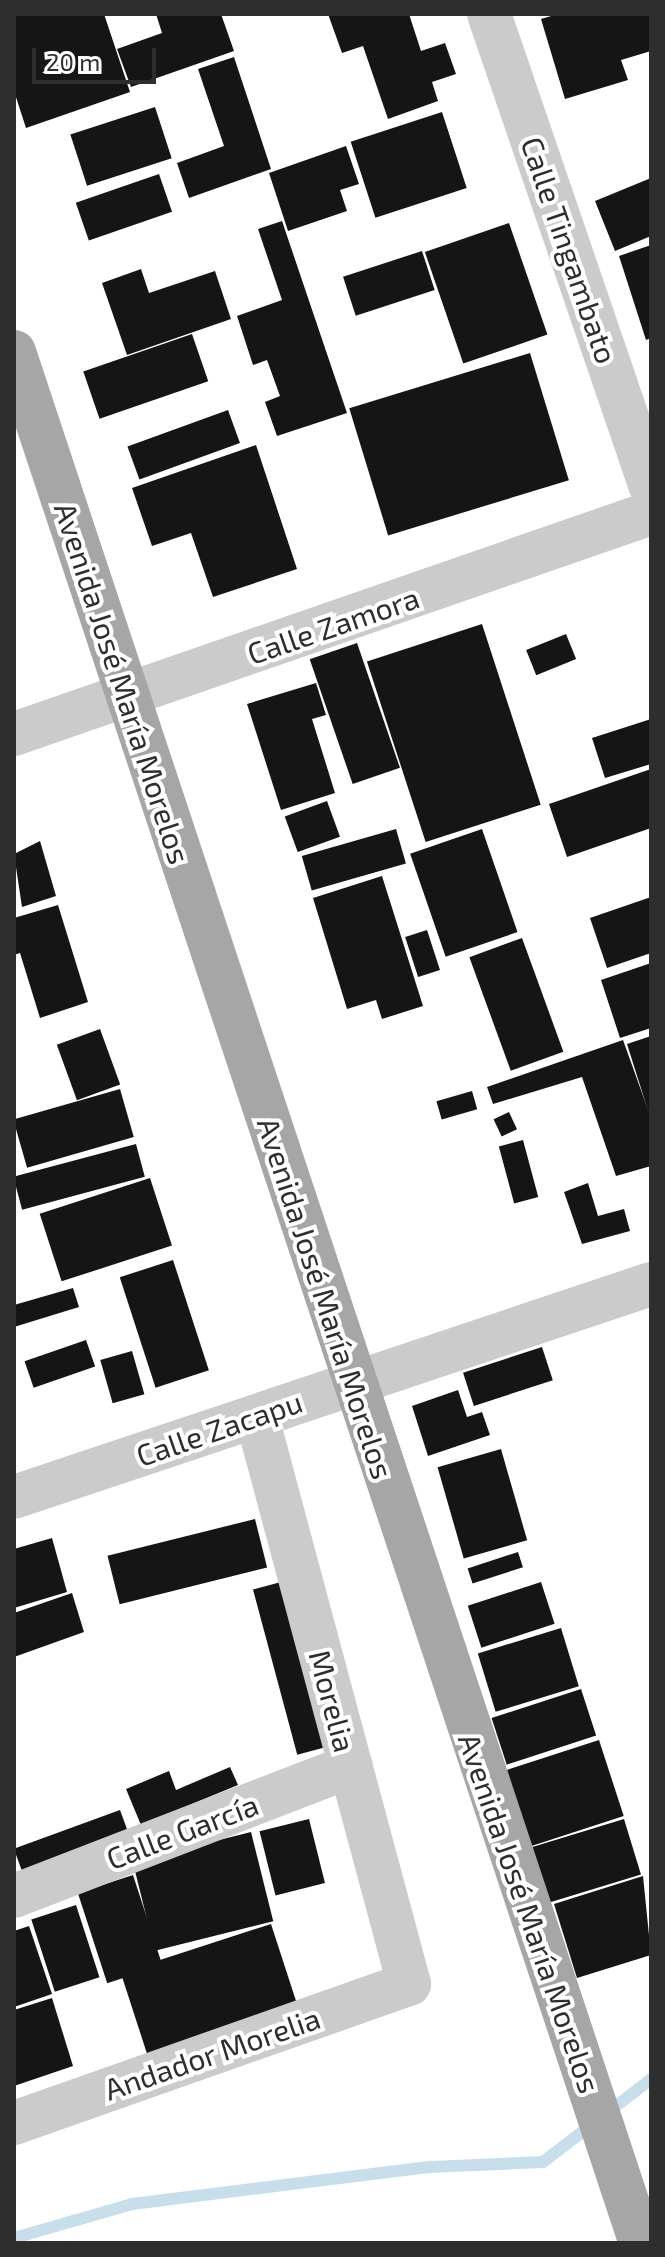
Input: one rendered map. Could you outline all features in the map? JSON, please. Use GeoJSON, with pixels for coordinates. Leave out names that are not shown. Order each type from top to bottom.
{"type":"FeatureCollection","features":[{"type":"Feature","properties":{"kind":"main road","name":"Avenida José María Morelos"},"geometry":{"type":"LineString","coordinates":[[14,352],[641,2243]]}},
{"type":"Feature","properties":{"kind":"street","name":"Calle Tingambato"},"geometry":{"type":"LineString","coordinates":[[489,14],[651,486]]}},
{"type":"Feature","properties":{"kind":"street","name":"Calle Zamora"},"geometry":{"type":"LineString","coordinates":[[14,734],[651,513]]}},
{"type":"Feature","properties":{"kind":"street","name":"Calle Zacapu"},"geometry":{"type":"LineString","coordinates":[[14,1497],[257,1418],[353,1378],[651,1284]]}},
{"type":"Feature","properties":{"kind":"street","name":"Morelia"},"geometry":{"type":"LineString","coordinates":[[257,1418],[409,1984]]}},
{"type":"Feature","properties":{"kind":"street","name":"Calle García"},"geometry":{"type":"LineString","coordinates":[[14,1896],[351,1766]]}},
{"type":"Feature","properties":{"kind":"street","name":"Andador Morelia"},"geometry":{"type":"LineString","coordinates":[[14,2123],[409,1984]]}},
{"type":"Feature","properties":{"kind":"building"},"geometry":{"type":"Polygon","coordinates":[[[14,14],[104,14],[130,92],[26,128],[14,91],[14,14]]]}},
{"type":"Feature","properties":{"kind":"building"},"geometry":{"type":"Polygon","coordinates":[[[156,14],[221,14],[234,51],[131,87],[117,49],[162,33],[156,14]]]}},
{"type":"Feature","properties":{"kind":"building"},"geometry":{"type":"Polygon","coordinates":[[[328,14],[409,14],[421,51],[445,43],[456,74],[432,82],[438,101],[388,119],[363,46],[342,53],[328,14]]]}},
{"type":"Feature","properties":{"kind":"building"},"geometry":{"type":"Polygon","coordinates":[[[558,14],[651,14],[651,51],[621,60],[628,80],[565,99],[541,19],[558,14]]]}},
{"type":"Feature","properties":{"kind":"building"},"geometry":{"type":"Polygon","coordinates":[[[234,57],[271,169],[189,198],[177,163],[224,146],[198,69],[234,57]]]}},
{"type":"Feature","properties":{"kind":"building"},"geometry":{"type":"Polygon","coordinates":[[[155,107],[172,158],[87,186],[70,135],[155,107]]]}},
{"type":"Feature","properties":{"kind":"building"},"geometry":{"type":"Polygon","coordinates":[[[442,112],[467,188],[375,218],[351,142],[442,112]]]}},
{"type":"Feature","properties":{"kind":"building"},"geometry":{"type":"Polygon","coordinates":[[[346,146],[359,184],[340,190],[347,211],[288,231],[269,173],[346,146]]]}},
{"type":"Feature","properties":{"kind":"building"},"geometry":{"type":"Polygon","coordinates":[[[159,174],[172,212],[89,240],[76,203],[159,174]]]}},
{"type":"Feature","properties":{"kind":"building"},"geometry":{"type":"Polygon","coordinates":[[[651,178],[651,236],[615,251],[595,201],[651,178]]]}},
{"type":"Feature","properties":{"kind":"building"},"geometry":{"type":"Polygon","coordinates":[[[282,221],[347,413],[277,436],[265,402],[280,396],[267,360],[253,365],[237,316],[282,300],[258,229],[282,221]]]}},
{"type":"Feature","properties":{"kind":"building"},"geometry":{"type":"Polygon","coordinates":[[[509,223],[547,335],[463,364],[425,252],[509,223]]]}},
{"type":"Feature","properties":{"kind":"building"},"geometry":{"type":"Polygon","coordinates":[[[651,245],[651,338],[646,340],[619,256],[651,245]]]}},
{"type":"Feature","properties":{"kind":"building"},"geometry":{"type":"Polygon","coordinates":[[[422,251],[435,290],[356,316],[343,277],[422,251]]]}},
{"type":"Feature","properties":{"kind":"building"},"geometry":{"type":"Polygon","coordinates":[[[141,269],[149,293],[215,271],[231,319],[127,355],[102,283],[141,269]]]}},
{"type":"Feature","properties":{"kind":"building"},"geometry":{"type":"Polygon","coordinates":[[[192,334],[208,381],[100,419],[83,371],[192,334]]]}},
{"type":"Feature","properties":{"kind":"building"},"geometry":{"type":"Polygon","coordinates":[[[530,353],[569,480],[388,535],[349,408],[530,353]]]}},
{"type":"Feature","properties":{"kind":"building"},"geometry":{"type":"Polygon","coordinates":[[[228,410],[240,443],[139,479],[127,447],[228,410]]]}},
{"type":"Feature","properties":{"kind":"building"},"geometry":{"type":"Polygon","coordinates":[[[256,445],[297,569],[213,597],[191,533],[152,546],[132,488],[256,445]]]}},
{"type":"Feature","properties":{"kind":"building"},"geometry":{"type":"Polygon","coordinates":[[[482,624],[541,805],[426,842],[367,661],[482,624]]]}},
{"type":"Feature","properties":{"kind":"building"},"geometry":{"type":"Polygon","coordinates":[[[566,634],[576,659],[536,675],[526,650],[566,634]]]}},
{"type":"Feature","properties":{"kind":"building"},"geometry":{"type":"Polygon","coordinates":[[[357,643],[400,768],[353,784],[310,659],[357,643]]]}},
{"type":"Feature","properties":{"kind":"building"},"geometry":{"type":"Polygon","coordinates":[[[316,683],[326,715],[312,719],[335,793],[281,810],[247,704],[316,683]]]}},
{"type":"Feature","properties":{"kind":"building"},"geometry":{"type":"Polygon","coordinates":[[[651,719],[651,764],[605,778],[592,738],[651,719]]]}},
{"type":"Feature","properties":{"kind":"building"},"geometry":{"type":"Polygon","coordinates":[[[651,769],[651,828],[567,857],[549,804],[651,769]]]}},
{"type":"Feature","properties":{"kind":"building"},"geometry":{"type":"Polygon","coordinates":[[[327,801],[340,837],[298,852],[285,816],[327,801]]]}},
{"type":"Feature","properties":{"kind":"building"},"geometry":{"type":"Polygon","coordinates":[[[396,829],[406,864],[312,891],[302,856],[396,829]]]}},
{"type":"Feature","properties":{"kind":"building"},"geometry":{"type":"Polygon","coordinates":[[[482,829],[517,932],[446,957],[410,854],[482,829]]]}},
{"type":"Feature","properties":{"kind":"building"},"geometry":{"type":"Polygon","coordinates":[[[40,841],[56,896],[22,907],[14,854],[40,841]]]}},
{"type":"Feature","properties":{"kind":"building"},"geometry":{"type":"Polygon","coordinates":[[[382,876],[423,1006],[382,1019],[376,1000],[347,1009],[313,898],[382,876]]]}},
{"type":"Feature","properties":{"kind":"building"},"geometry":{"type":"Polygon","coordinates":[[[651,897],[651,953],[607,968],[590,918],[651,897]]]}},
{"type":"Feature","properties":{"kind":"building"},"geometry":{"type":"Polygon","coordinates":[[[58,905],[88,1002],[40,1018],[20,953],[14,955],[14,918],[58,905]]]}},
{"type":"Feature","properties":{"kind":"building"},"geometry":{"type":"Polygon","coordinates":[[[427,930],[440,970],[418,977],[405,937],[427,930]]]}},
{"type":"Feature","properties":{"kind":"building"},"geometry":{"type":"Polygon","coordinates":[[[522,938],[563,1052],[511,1071],[469,957],[522,938]]]}},
{"type":"Feature","properties":{"kind":"building"},"geometry":{"type":"Polygon","coordinates":[[[651,963],[651,1028],[620,1038],[601,980],[651,963]]]}},
{"type":"Feature","properties":{"kind":"building"},"geometry":{"type":"Polygon","coordinates":[[[100,1029],[120,1084],[77,1100],[57,1045],[100,1029]]]}},
{"type":"Feature","properties":{"kind":"building"},"geometry":{"type":"Polygon","coordinates":[[[651,1036],[651,1117],[650,1117],[627,1044],[651,1036]]]}},
{"type":"Feature","properties":{"kind":"building"},"geometry":{"type":"Polygon","coordinates":[[[623,1040],[651,1118],[651,1166],[616,1176],[582,1077],[493,1104],[487,1087],[623,1040]]]}},
{"type":"Feature","properties":{"kind":"building"},"geometry":{"type":"Polygon","coordinates":[[[120,1089],[134,1137],[27,1168],[14,1119],[120,1089]]]}},
{"type":"Feature","properties":{"kind":"building"},"geometry":{"type":"Polygon","coordinates":[[[472,1091],[477,1109],[442,1119],[436,1101],[472,1091]]]}},
{"type":"Feature","properties":{"kind":"building"},"geometry":{"type":"Polygon","coordinates":[[[509,1112],[517,1129],[502,1136],[494,1119],[509,1112]]]}},
{"type":"Feature","properties":{"kind":"building"},"geometry":{"type":"Polygon","coordinates":[[[523,1140],[538,1197],[514,1203],[499,1146],[523,1140]]]}},
{"type":"Feature","properties":{"kind":"building"},"geometry":{"type":"Polygon","coordinates":[[[136,1144],[145,1177],[22,1210],[14,1177],[136,1144]]]}},
{"type":"Feature","properties":{"kind":"building"},"geometry":{"type":"Polygon","coordinates":[[[150,1178],[172,1246],[62,1281],[40,1214],[150,1178]]]}},
{"type":"Feature","properties":{"kind":"building"},"geometry":{"type":"Polygon","coordinates":[[[588,1183],[598,1216],[624,1209],[630,1231],[582,1244],[564,1192],[588,1183]]]}},
{"type":"Feature","properties":{"kind":"building"},"geometry":{"type":"Polygon","coordinates":[[[173,1260],[209,1370],[156,1388],[120,1277],[173,1260]]]}},
{"type":"Feature","properties":{"kind":"building"},"geometry":{"type":"Polygon","coordinates":[[[73,1288],[79,1307],[14,1327],[14,1305],[73,1288]]]}},
{"type":"Feature","properties":{"kind":"building"},"geometry":{"type":"Polygon","coordinates":[[[86,1340],[95,1366],[34,1388],[25,1361],[86,1340]]]}},
{"type":"Feature","properties":{"kind":"building"},"geometry":{"type":"Polygon","coordinates":[[[542,1347],[553,1380],[474,1406],[463,1373],[542,1347]]]}},
{"type":"Feature","properties":{"kind":"building"},"geometry":{"type":"Polygon","coordinates":[[[132,1351],[144,1394],[113,1403],[100,1360],[132,1351]]]}},
{"type":"Feature","properties":{"kind":"building"},"geometry":{"type":"Polygon","coordinates":[[[458,1390],[467,1417],[482,1412],[490,1435],[428,1456],[412,1406],[458,1390]]]}},
{"type":"Feature","properties":{"kind":"building"},"geometry":{"type":"Polygon","coordinates":[[[501,1449],[527,1540],[464,1559],[438,1467],[501,1449]]]}},
{"type":"Feature","properties":{"kind":"building"},"geometry":{"type":"Polygon","coordinates":[[[255,1519],[267,1568],[120,1604],[108,1556],[255,1519]]]}},
{"type":"Feature","properties":{"kind":"building"},"geometry":{"type":"Polygon","coordinates":[[[52,1538],[67,1592],[14,1608],[14,1549],[52,1538]]]}},
{"type":"Feature","properties":{"kind":"building"},"geometry":{"type":"Polygon","coordinates":[[[518,1552],[523,1567],[473,1584],[468,1568],[518,1552]]]}},
{"type":"Feature","properties":{"kind":"building"},"geometry":{"type":"Polygon","coordinates":[[[281,1582],[325,1747],[297,1755],[253,1590],[281,1582]]]}},
{"type":"Feature","properties":{"kind":"building"},"geometry":{"type":"Polygon","coordinates":[[[541,1582],[555,1624],[481,1648],[468,1606],[541,1582]]]}},
{"type":"Feature","properties":{"kind":"building"},"geometry":{"type":"Polygon","coordinates":[[[72,1593],[84,1632],[14,1657],[14,1613],[72,1593]]]}},
{"type":"Feature","properties":{"kind":"building"},"geometry":{"type":"Polygon","coordinates":[[[561,1628],[579,1686],[496,1712],[478,1653],[561,1628]]]}},
{"type":"Feature","properties":{"kind":"building"},"geometry":{"type":"Polygon","coordinates":[[[581,1689],[596,1736],[507,1765],[492,1718],[581,1689]]]}},
{"type":"Feature","properties":{"kind":"building"},"geometry":{"type":"Polygon","coordinates":[[[599,1740],[624,1816],[528,1847],[503,1771],[599,1740]]]}},
{"type":"Feature","properties":{"kind":"building"},"geometry":{"type":"Polygon","coordinates":[[[230,1767],[238,1785],[141,1825],[126,1789],[169,1771],[176,1790],[230,1767]]]}},
{"type":"Feature","properties":{"kind":"building"},"geometry":{"type":"Polygon","coordinates":[[[120,1810],[129,1835],[23,1874],[14,1849],[120,1810]]]}},
{"type":"Feature","properties":{"kind":"building"},"geometry":{"type":"Polygon","coordinates":[[[309,1819],[325,1883],[275,1895],[260,1831],[309,1819]]]}},
{"type":"Feature","properties":{"kind":"building"},"geometry":{"type":"Polygon","coordinates":[[[624,1819],[641,1874],[545,1904],[528,1848],[624,1819]]]}},
{"type":"Feature","properties":{"kind":"building"},"geometry":{"type":"Polygon","coordinates":[[[251,1832],[273,1921],[155,1951],[133,1862],[251,1832]]]}},
{"type":"Feature","properties":{"kind":"building"},"geometry":{"type":"Polygon","coordinates":[[[133,1875],[162,1965],[107,1983],[78,1893],[133,1875]]]}},
{"type":"Feature","properties":{"kind":"building"},"geometry":{"type":"Polygon","coordinates":[[[643,1876],[651,1955],[577,1978],[554,1904],[643,1876]]]}},
{"type":"Feature","properties":{"kind":"building"},"geometry":{"type":"Polygon","coordinates":[[[76,1905],[99,1977],[55,1992],[31,1920],[76,1905]]]}},
{"type":"Feature","properties":{"kind":"building"},"geometry":{"type":"Polygon","coordinates":[[[271,1924],[301,2015],[150,2064],[121,1973],[271,1924]]]}},
{"type":"Feature","properties":{"kind":"building"},"geometry":{"type":"Polygon","coordinates":[[[29,1926],[52,1994],[14,2007],[14,1931],[29,1926]]]}},
{"type":"Feature","properties":{"kind":"building"},"geometry":{"type":"Polygon","coordinates":[[[52,1998],[73,2066],[14,2086],[14,2010],[52,1998]]]}},
{"type":"Feature","properties":{"kind":"waterway"},"geometry":{"type":"LineString","coordinates":[[14,2238],[132,2204],[431,2167],[543,2162],[651,2079]]}}]}
